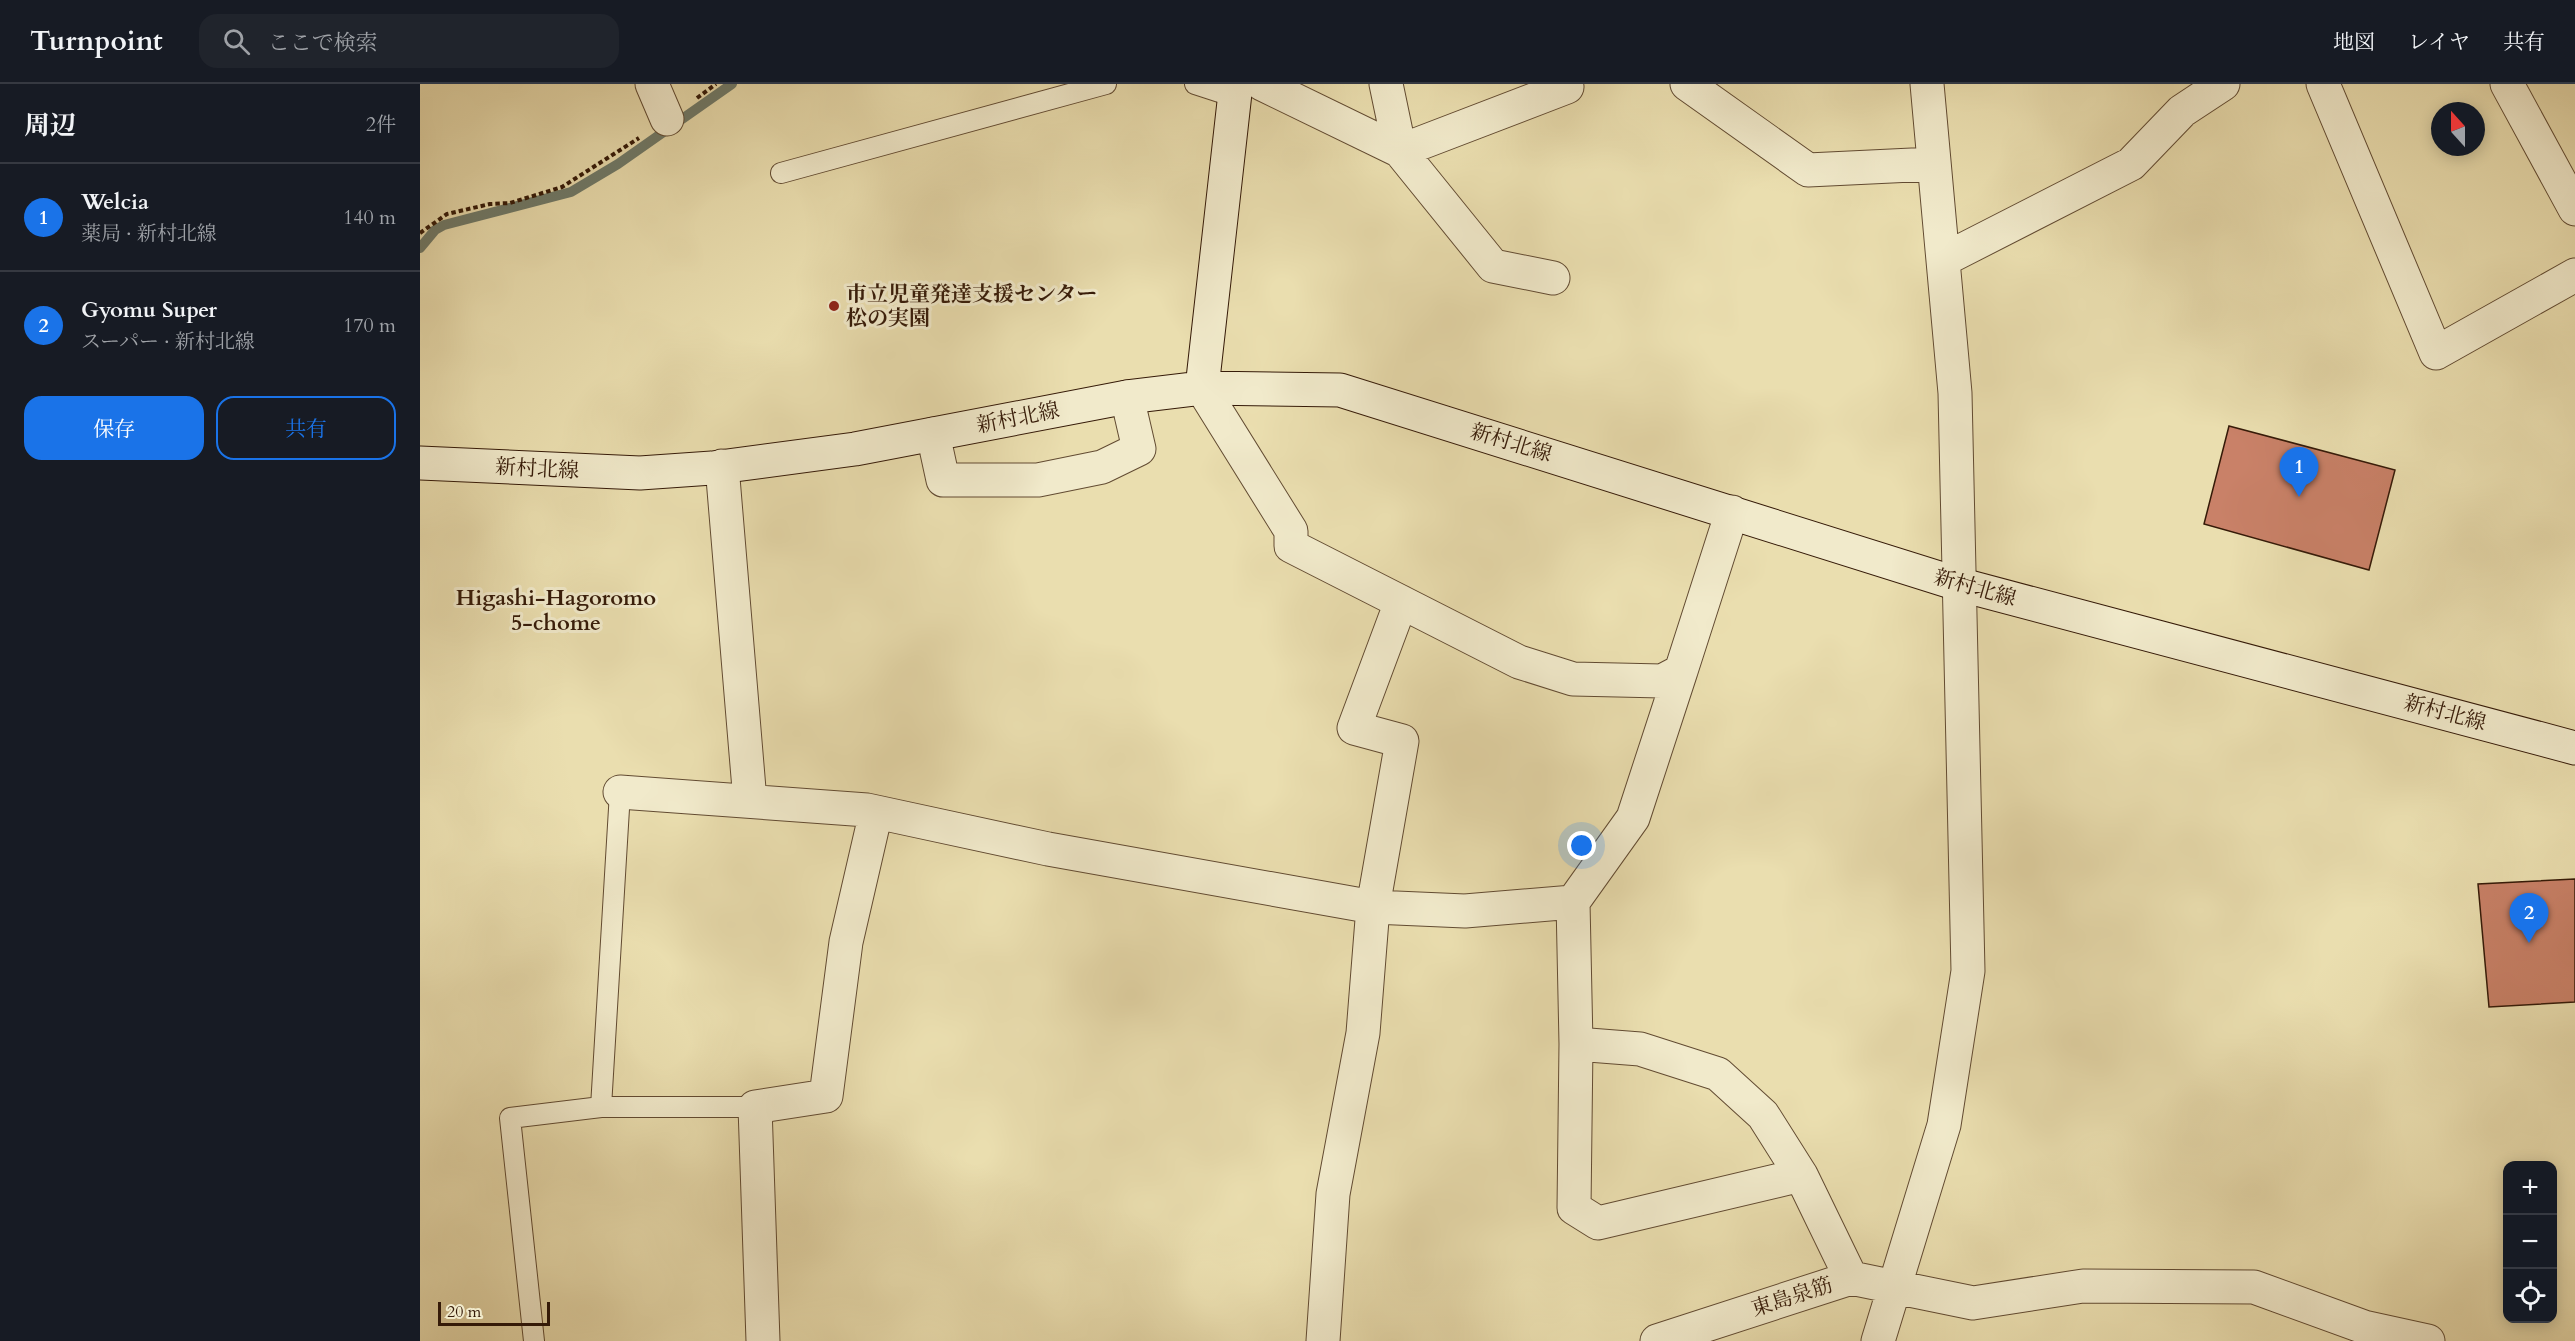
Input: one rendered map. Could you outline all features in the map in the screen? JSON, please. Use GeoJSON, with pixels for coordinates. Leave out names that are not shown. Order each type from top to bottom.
{"type":"FeatureCollection","features":[{"type":"Feature","properties":{"kind":"street"},"geometry":{"type":"LineString","coordinates":[[652,84],[667,119]]}},
{"type":"Feature","properties":{"kind":"street"},"geometry":{"type":"LineString","coordinates":[[1386,84],[1400,151],[1493,266],[1553,278]]}},
{"type":"Feature","properties":{"kind":"street"},"geometry":{"type":"LineString","coordinates":[[1566,84],[1567,87],[1400,151],[1245,88],[1202,388],[1291,531],[1291,546],[1519,662],[1573,679],[1662,681],[1681,671]]}},
{"type":"Feature","properties":{"kind":"street"},"geometry":{"type":"LineString","coordinates":[[1687,84],[1808,170],[1933,164]]}},
{"type":"Feature","properties":{"kind":"street"},"geometry":{"type":"LineString","coordinates":[[1878,1341],[1944,1125],[1968,971],[1955,393],[1945,259],[1933,164],[1927,84]]}},
{"type":"Feature","properties":{"kind":"street"},"geometry":{"type":"LineString","coordinates":[[1945,259],[2131,164],[2181,111],[2223,84]]}},
{"type":"Feature","properties":{"kind":"street"},"geometry":{"type":"LineString","coordinates":[[2323,84],[2436,352],[2575,275]]}},
{"type":"Feature","properties":{"kind":"street"},"geometry":{"type":"LineString","coordinates":[[2515,87],[2575,210]]}},
{"type":"Feature","properties":{"kind":"street","name":"新村北線"},"geometry":{"type":"LineString","coordinates":[[420,463],[640,473],[855,450],[1127,397],[1202,388],[1340,390],[1958,584],[2575,748]]}},
{"type":"Feature","properties":{"kind":"street"},"geometry":{"type":"LineString","coordinates":[[933,434],[943,480],[1038,480],[1102,467],[1140,448],[1127,397]]}},
{"type":"Feature","properties":{"kind":"street"},"geometry":{"type":"LineString","coordinates":[[722,466],[750,801]]}},
{"type":"Feature","properties":{"kind":"street"},"geometry":{"type":"LineString","coordinates":[[1732,512],[1632,818],[1573,902],[1576,1044],[1574,1208],[1598,1223],[1802,1175]]}},
{"type":"Feature","properties":{"kind":"street"},"geometry":{"type":"LineString","coordinates":[[1323,1341],[1334,1194],[1363,1033],[1373,907],[1402,741],[1354,728],[1401,602]]}},
{"type":"Feature","properties":{"kind":"street"},"geometry":{"type":"LineString","coordinates":[[620,792],[876,812],[1048,849],[1373,907],[1465,911],[1573,902]]}},
{"type":"Feature","properties":{"kind":"street"},"geometry":{"type":"LineString","coordinates":[[763,1341],[755,1107],[826,1096],[846,942],[876,812]]}},
{"type":"Feature","properties":{"kind":"street"},"geometry":{"type":"LineString","coordinates":[[1576,1044],[1640,1049],[1718,1074],[1763,1115],[1802,1175],[1851,1278]]}},
{"type":"Feature","properties":{"kind":"street","name":"東島泉筋"},"geometry":{"type":"LineString","coordinates":[[1657,1341],[1851,1278],[1973,1303],[2083,1286],[2254,1287],[2364,1327],[2428,1341]]}},
{"type":"Feature","properties":{"kind":"lane"},"geometry":{"type":"LineString","coordinates":[[781,173],[1106,84]]}},
{"type":"Feature","properties":{"kind":"lane"},"geometry":{"type":"LineString","coordinates":[[1195,84],[1245,88]]}},
{"type":"Feature","properties":{"kind":"lane"},"geometry":{"type":"LineString","coordinates":[[601,1107],[620,792]]}},
{"type":"Feature","properties":{"kind":"lane"},"geometry":{"type":"LineString","coordinates":[[534,1341],[510,1118],[601,1107],[755,1107]]}},
{"type":"Feature","properties":{"kind":"path"},"geometry":{"type":"LineString","coordinates":[[420,233],[447,214],[490,204],[510,203],[562,187],[667,119],[716,84]]}},
{"type":"Feature","properties":{"kind":"building"},"geometry":{"type":"Polygon","coordinates":[[[2229,426],[2395,470],[2369,570],[2204,524],[2229,426]]]}},
{"type":"Feature","properties":{"kind":"building"},"geometry":{"type":"Polygon","coordinates":[[[2575,879],[2575,1002],[2489,1007],[2478,884],[2575,879]]]}},
{"type":"Feature","properties":{"kind":"waterway"},"geometry":{"type":"LineString","coordinates":[[420,248],[435,230],[444,225],[571,192],[618,164],[732,84]]}},
{"type":"Feature","properties":{"kind":"place","name":"市立児童発達支援センター 松の実園"},"geometry":{"type":"Point","coordinates":[834,306]}},
{"type":"Feature","properties":{"kind":"place","name":"Welcia"},"geometry":{"type":"Point","coordinates":[2299,497]}},
{"type":"Feature","properties":{"kind":"place","name":"Gyomu Super"},"geometry":{"type":"Point","coordinates":[2529,943]}},
{"type":"Feature","properties":{"kind":"district","name":"Higashi-Hagoromo 5-chome"},"geometry":{"type":"Point","coordinates":[556,610]}}]}
